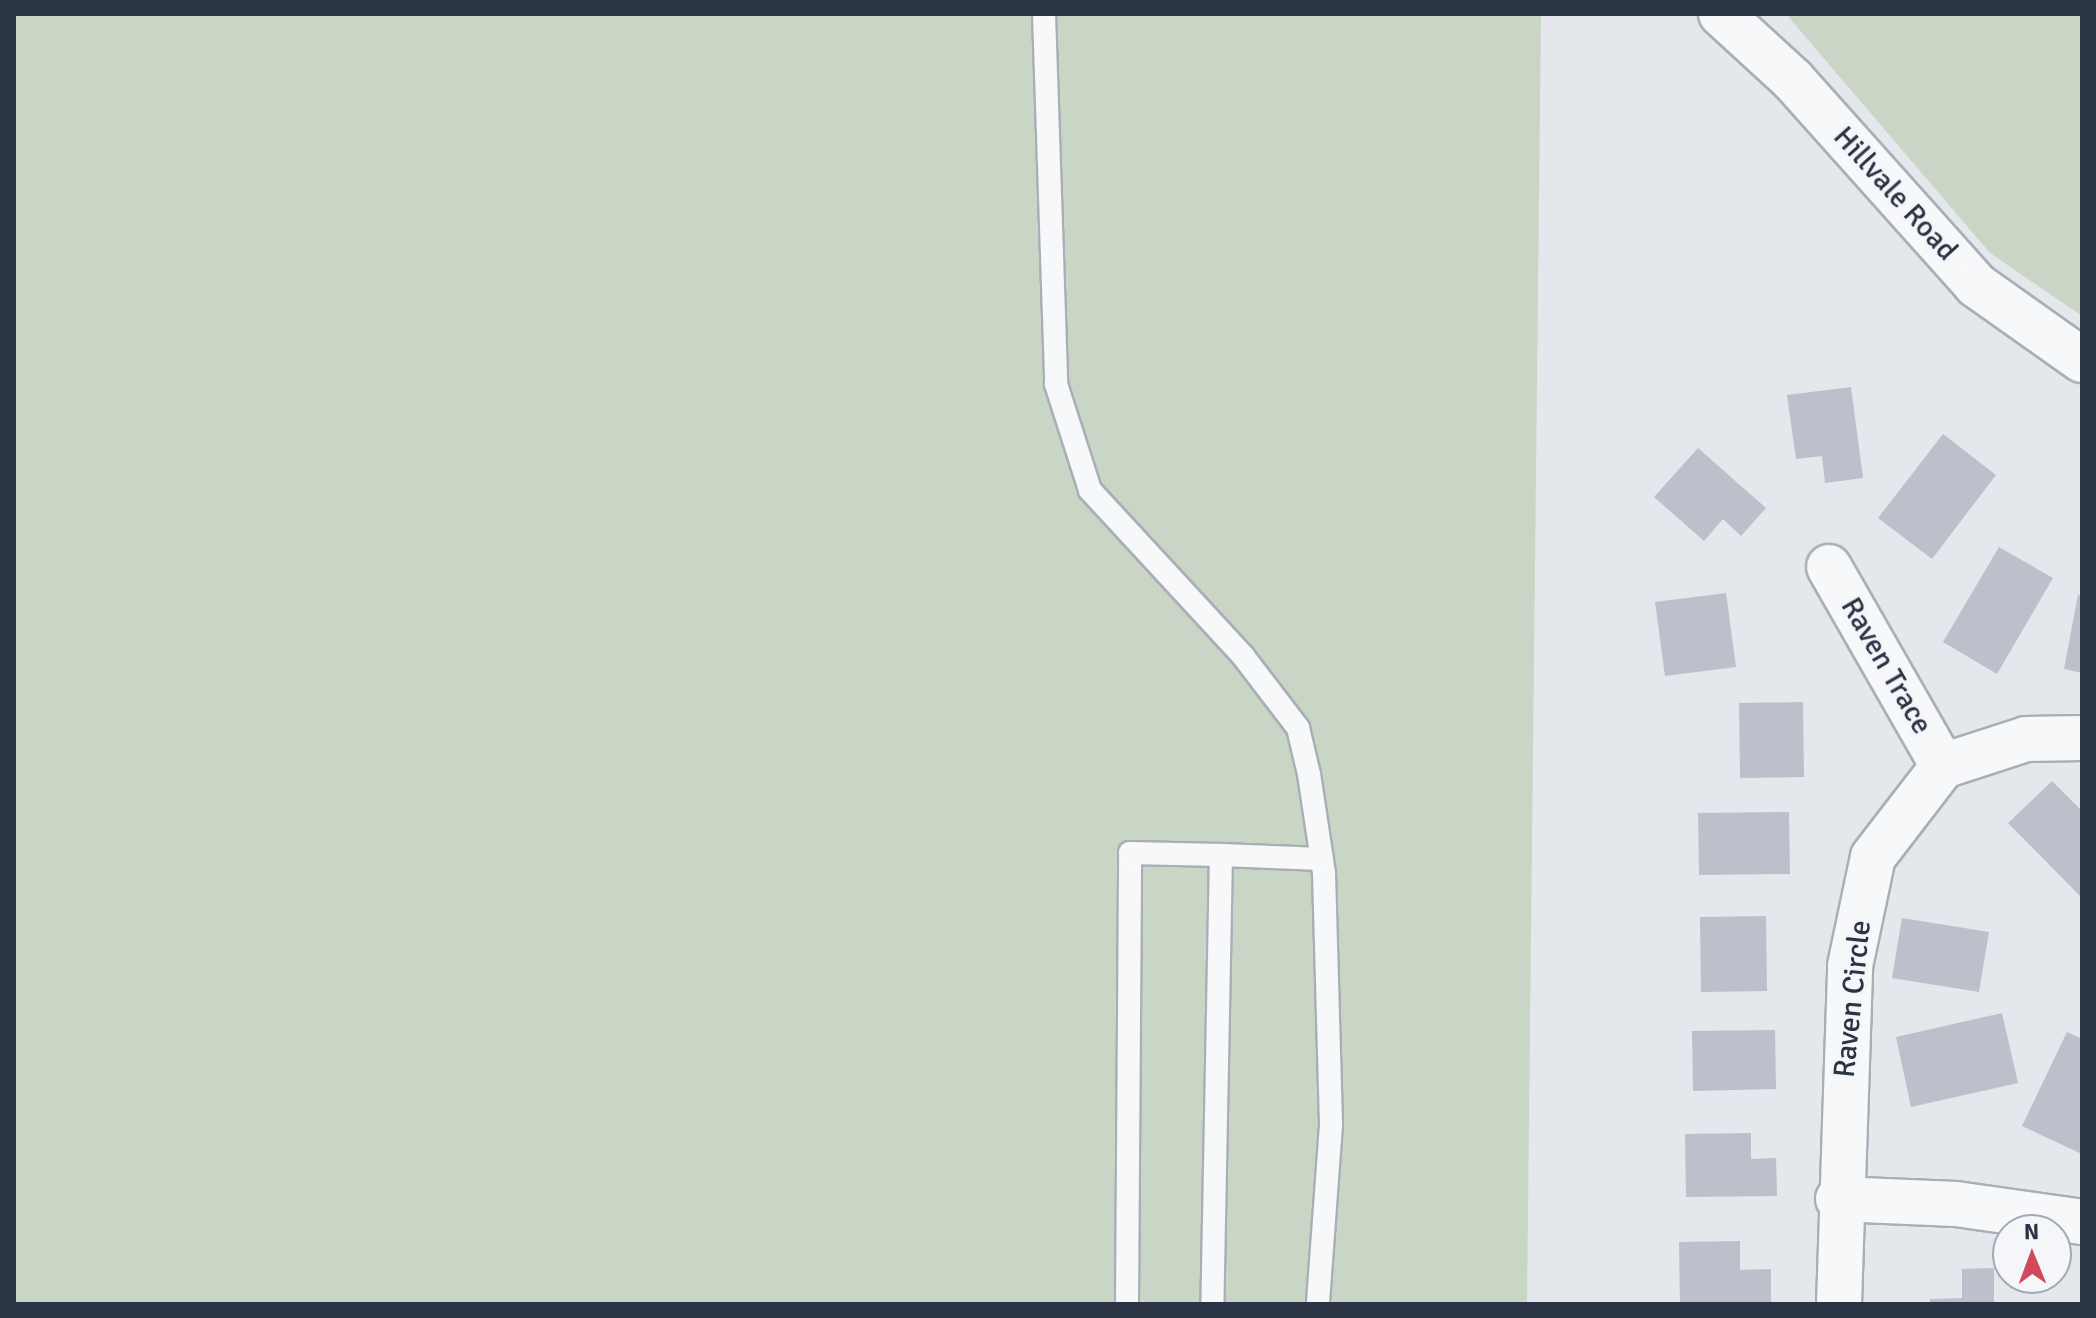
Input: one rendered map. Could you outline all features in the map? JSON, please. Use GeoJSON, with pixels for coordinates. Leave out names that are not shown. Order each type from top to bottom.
{"type":"FeatureCollection","features":[{"type":"Feature","properties":{"kind":"street","name":"Hillvale Road"},"geometry":{"type":"LineString","coordinates":[[1721,14],[1793,80],[1976,285],[2082,360]]}},
{"type":"Feature","properties":{"kind":"street","name":"Raven Trace"},"geometry":{"type":"LineString","coordinates":[[1829,567],[1943,766]]}},
{"type":"Feature","properties":{"kind":"street"},"geometry":{"type":"LineString","coordinates":[[1943,766],[2026,739],[2082,738]]}},
{"type":"Feature","properties":{"kind":"street","name":"Raven Circle"},"geometry":{"type":"LineString","coordinates":[[1839,1304],[1838,1199],[1850,966],[1873,857],[1943,766]]}},
{"type":"Feature","properties":{"kind":"street"},"geometry":{"type":"LineString","coordinates":[[1838,1199],[1956,1204],[2082,1222]]}},
{"type":"Feature","properties":{"kind":"lane"},"geometry":{"type":"LineString","coordinates":[[1044,14],[1056,384],[1090,490],[1243,656],[1298,728],[1322,859],[1331,1125],[1318,1304]]}},
{"type":"Feature","properties":{"kind":"lane"},"geometry":{"type":"LineString","coordinates":[[1127,1304],[1130,853],[1322,859]]}},
{"type":"Feature","properties":{"kind":"lane"},"geometry":{"type":"LineString","coordinates":[[1212,1304],[1221,855]]}},
{"type":"Feature","properties":{"kind":"green space"},"geometry":{"type":"Polygon","coordinates":[[[14,14],[1541,14],[1527,1304],[14,1304],[14,14]]]}},
{"type":"Feature","properties":{"kind":"green space"},"geometry":{"type":"Polygon","coordinates":[[[1786,14],[2082,14],[2082,316],[1990,253],[1786,14]]]}},
{"type":"Feature","properties":{"kind":"building"},"geometry":{"type":"Polygon","coordinates":[[[1851,387],[1863,478],[1825,483],[1822,456],[1796,459],[1787,395],[1851,387]]]}},
{"type":"Feature","properties":{"kind":"building"},"geometry":{"type":"Polygon","coordinates":[[[1943,434],[1996,475],[1932,559],[1878,518],[1943,434]]]}},
{"type":"Feature","properties":{"kind":"building"},"geometry":{"type":"Polygon","coordinates":[[[1698,448],[1766,508],[1741,536],[1723,519],[1704,541],[1654,497],[1698,448]]]}},
{"type":"Feature","properties":{"kind":"building"},"geometry":{"type":"Polygon","coordinates":[[[1999,547],[2053,578],[1997,674],[1943,642],[1999,547]]]}},
{"type":"Feature","properties":{"kind":"building"},"geometry":{"type":"Polygon","coordinates":[[[1726,593],[1736,667],[1665,676],[1655,602],[1726,593]]]}},
{"type":"Feature","properties":{"kind":"building"},"geometry":{"type":"Polygon","coordinates":[[[2078,595],[2082,596],[2082,673],[2064,669],[2078,595]]]}},
{"type":"Feature","properties":{"kind":"building"},"geometry":{"type":"Polygon","coordinates":[[[1803,702],[1804,777],[1740,778],[1739,703],[1803,702]]]}},
{"type":"Feature","properties":{"kind":"building"},"geometry":{"type":"Polygon","coordinates":[[[2052,781],[2082,811],[2082,898],[2008,823],[2052,781]]]}},
{"type":"Feature","properties":{"kind":"building"},"geometry":{"type":"Polygon","coordinates":[[[1789,812],[1790,874],[1699,875],[1698,813],[1789,812]]]}},
{"type":"Feature","properties":{"kind":"building"},"geometry":{"type":"Polygon","coordinates":[[[1766,916],[1767,991],[1701,992],[1700,917],[1766,916]]]}},
{"type":"Feature","properties":{"kind":"building"},"geometry":{"type":"Polygon","coordinates":[[[1902,918],[1989,932],[1979,992],[1892,978],[1902,918]]]}},
{"type":"Feature","properties":{"kind":"building"},"geometry":{"type":"Polygon","coordinates":[[[2002,1013],[2018,1083],[1911,1107],[1896,1037],[2002,1013]]]}},
{"type":"Feature","properties":{"kind":"building"},"geometry":{"type":"Polygon","coordinates":[[[1775,1030],[1776,1089],[1693,1091],[1692,1031],[1775,1030]]]}},
{"type":"Feature","properties":{"kind":"building"},"geometry":{"type":"Polygon","coordinates":[[[2067,1032],[2082,1039],[2082,1154],[2022,1126],[2067,1032]]]}},
{"type":"Feature","properties":{"kind":"building"},"geometry":{"type":"Polygon","coordinates":[[[1751,1133],[1751,1159],[1776,1158],[1777,1196],[1686,1197],[1685,1134],[1751,1133]]]}},
{"type":"Feature","properties":{"kind":"building"},"geometry":{"type":"Polygon","coordinates":[[[1740,1241],[1740,1270],[1771,1269],[1771,1304],[1680,1304],[1679,1242],[1740,1241]]]}},
{"type":"Feature","properties":{"kind":"building"},"geometry":{"type":"Polygon","coordinates":[[[1992,1268],[1994,1304],[1930,1304],[1930,1299],[1962,1298],[1962,1269],[1992,1268]]]}}]}
